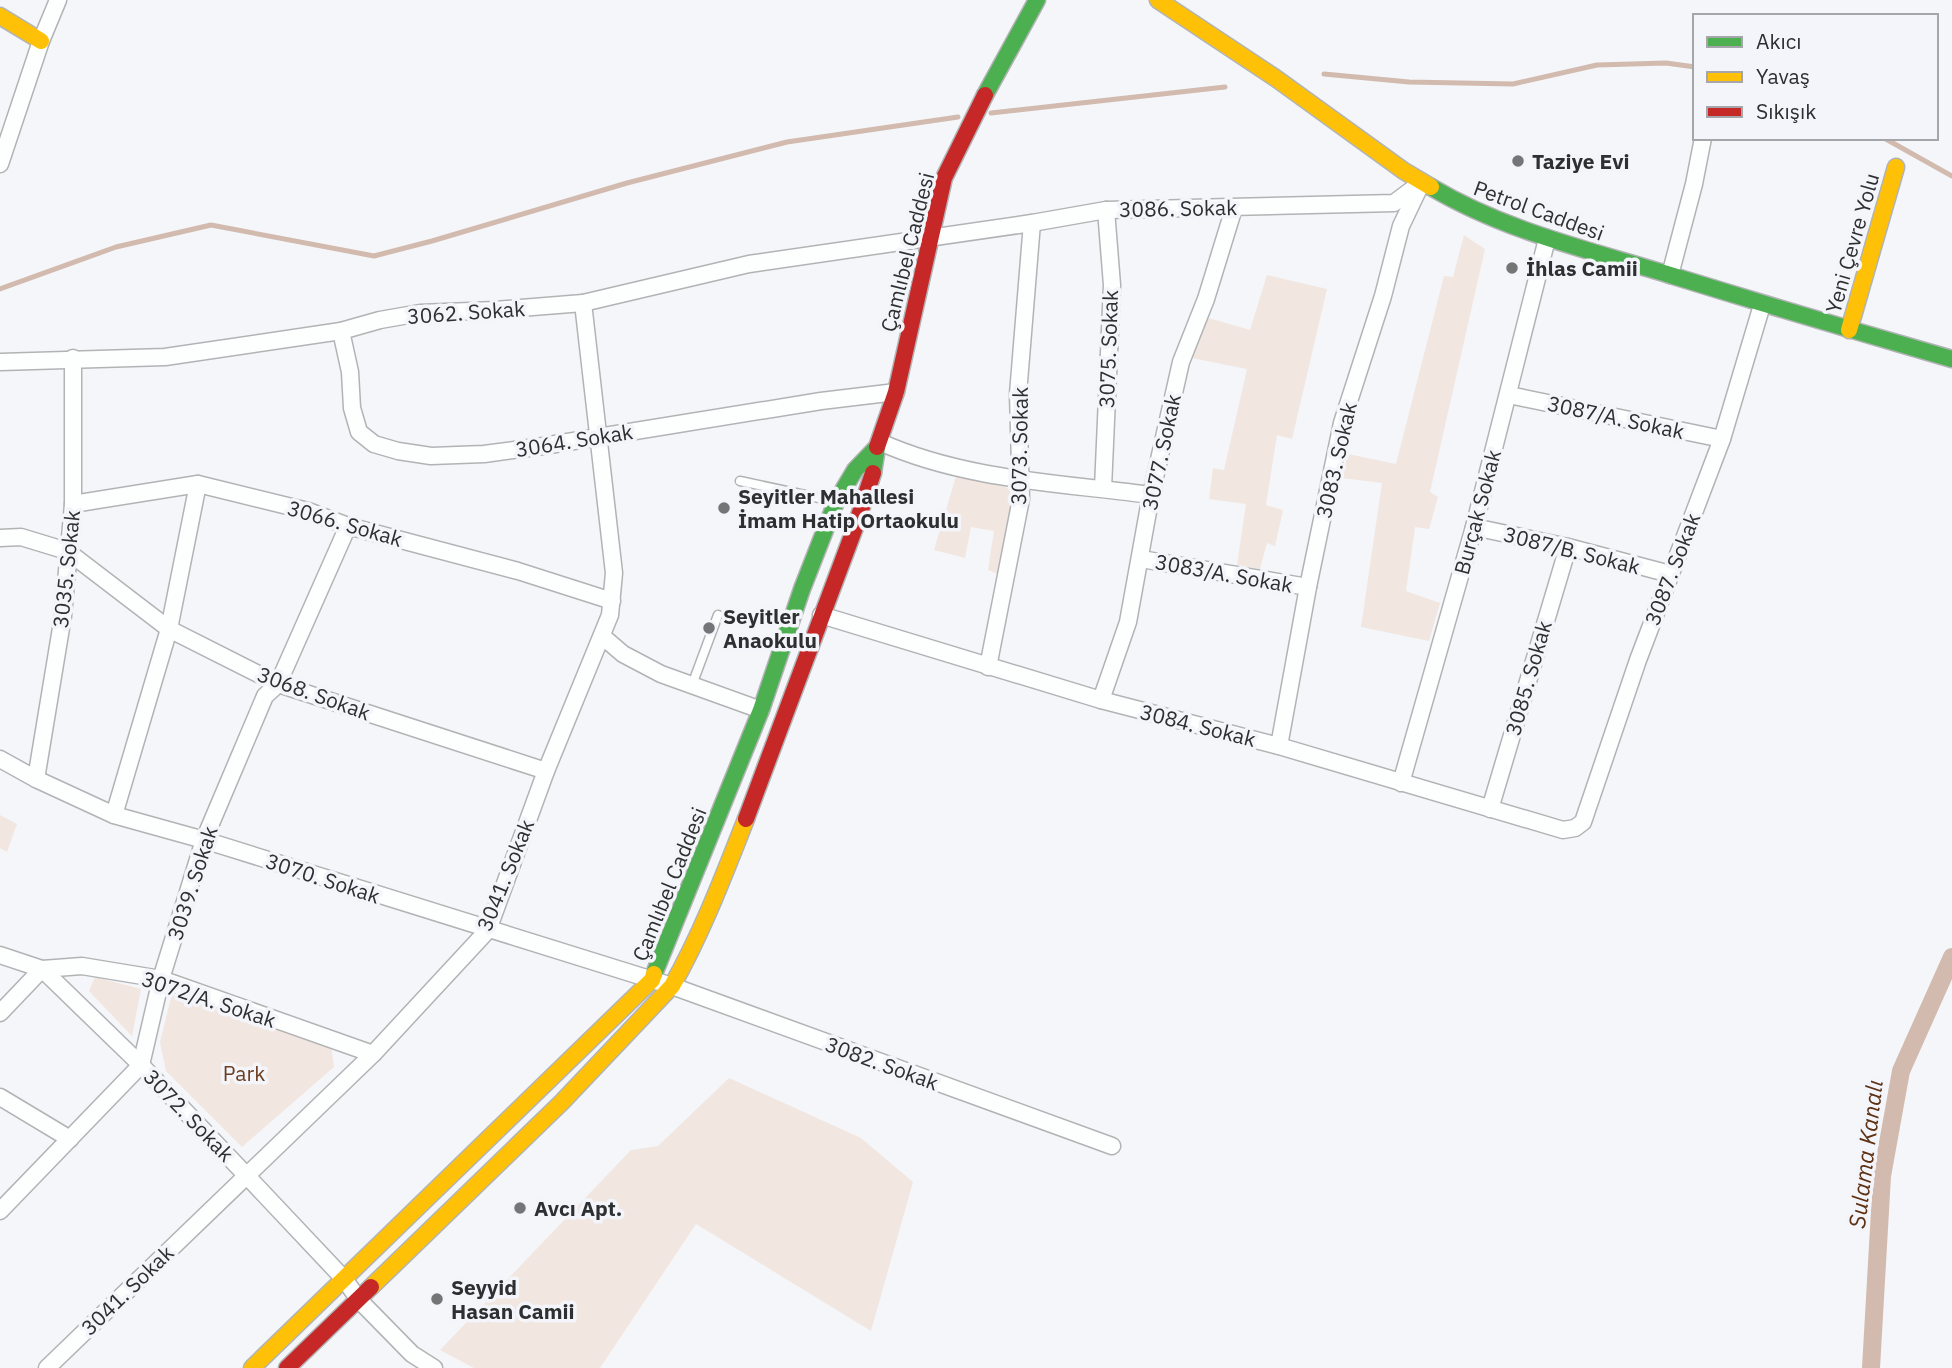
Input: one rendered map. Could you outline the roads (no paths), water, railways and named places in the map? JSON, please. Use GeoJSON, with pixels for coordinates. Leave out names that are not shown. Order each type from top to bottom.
{"type":"FeatureCollection","features":[{"type":"Feature","properties":{"kind":"street"},"geometry":{"type":"LineString","coordinates":[[2,154],[58,0]]}},
{"type":"Feature","properties":{"kind":"street","name":"Çamlıbel Caddesi"},"geometry":{"type":"LineString","coordinates":[[287,1368],[562,1102],[672,986],[684,965],[726,871],[872,479],[878,444],[896,392],[944,178],[1037,0]]}},
{"type":"Feature","properties":{"kind":"street","name":"Petrol Caddesi"},"geometry":{"type":"LineString","coordinates":[[1158,0],[1274,77],[1404,171],[1463,206],[1547,239],[1762,305],[1952,359]]}},
{"type":"Feature","properties":{"kind":"street"},"geometry":{"type":"LineString","coordinates":[[0,16],[41,41]]}},
{"type":"Feature","properties":{"kind":"street"},"geometry":{"type":"LineString","coordinates":[[1670,275],[1703,140]]}},
{"type":"Feature","properties":{"kind":"street","name":"Yeni Çevre Yolu"},"geometry":{"type":"LineString","coordinates":[[1849,330],[1896,167]]}},
{"type":"Feature","properties":{"kind":"street","name":"3086. Sokak"},"geometry":{"type":"LineString","coordinates":[[930,238],[1106,210],[1394,203],[1422,182]]}},
{"type":"Feature","properties":{"kind":"street","name":"3083. Sokak"},"geometry":{"type":"LineString","coordinates":[[1279,746],[1342,423],[1383,296],[1401,226],[1422,182]]}},
{"type":"Feature","properties":{"kind":"street","name":"3077. Sokak"},"geometry":{"type":"LineString","coordinates":[[1101,700],[1128,622],[1151,495],[1181,362],[1206,299],[1234,208]]}},
{"type":"Feature","properties":{"kind":"street","name":"3075. Sokak"},"geometry":{"type":"LineString","coordinates":[[1103,488],[1112,285],[1106,210]]}},
{"type":"Feature","properties":{"kind":"street","name":"3073. Sokak"},"geometry":{"type":"LineString","coordinates":[[988,667],[1021,499],[1018,394],[1032,223]]}},
{"type":"Feature","properties":{"kind":"street","name":"3062. Sokak"},"geometry":{"type":"LineString","coordinates":[[0,362],[165,356],[341,331],[380,320],[421,313],[583,303],[749,264],[930,238]]}},
{"type":"Feature","properties":{"kind":"street","name":"Burçak Sokak"},"geometry":{"type":"LineString","coordinates":[[1401,783],[1474,527],[1547,239]]}},
{"type":"Feature","properties":{"kind":"street","name":"3041. Sokak"},"geometry":{"type":"LineString","coordinates":[[47,1368],[373,1054],[488,930],[546,771],[610,615],[614,573],[583,303]]}},
{"type":"Feature","properties":{"kind":"street","name":"3087. Sokak"},"geometry":{"type":"LineString","coordinates":[[1575,828],[1583,822],[1637,660],[1722,439],[1762,305]]}},
{"type":"Feature","properties":{"kind":"street","name":"3064. Sokak"},"geometry":{"type":"LineString","coordinates":[[341,331],[350,372],[352,408],[359,432],[374,444],[431,456],[484,454],[896,392]]}},
{"type":"Feature","properties":{"kind":"street","name":"3035. Sokak"},"geometry":{"type":"LineString","coordinates":[[36,779],[63,616],[73,504],[73,358]]}},
{"type":"Feature","properties":{"kind":"street","name":"3087/A. Sokak"},"geometry":{"type":"LineString","coordinates":[[1509,395],[1722,439]]}},
{"type":"Feature","properties":{"kind":"street"},"geometry":{"type":"LineString","coordinates":[[878,444],[916,457],[1021,480],[1151,495]]}},
{"type":"Feature","properties":{"kind":"street","name":"Çamlıbel Caddesi"},"geometry":{"type":"LineString","coordinates":[[252,1368],[652,980],[761,710],[802,589],[836,502],[855,470],[878,444]]}},
{"type":"Feature","properties":{"kind":"street"},"geometry":{"type":"LineString","coordinates":[[114,815],[169,629],[198,484]]}},
{"type":"Feature","properties":{"kind":"street","name":"3066. Sokak"},"geometry":{"type":"LineString","coordinates":[[73,504],[198,484],[518,570],[612,601]]}},
{"type":"Feature","properties":{"kind":"street","name":"3039. Sokak"},"geometry":{"type":"LineString","coordinates":[[141,1065],[161,979],[204,840],[265,696],[278,684],[348,526]]}},
{"type":"Feature","properties":{"kind":"street","name":"3087/B. Sokak"},"geometry":{"type":"LineString","coordinates":[[1474,527],[1568,547],[1670,574]]}},
{"type":"Feature","properties":{"kind":"street"},"geometry":{"type":"LineString","coordinates":[[0,538],[21,537],[67,551]]}},
{"type":"Feature","properties":{"kind":"street","name":"3085. Sokak"},"geometry":{"type":"LineString","coordinates":[[1490,809],[1568,547]]}},
{"type":"Feature","properties":{"kind":"street","name":"3068. Sokak"},"geometry":{"type":"LineString","coordinates":[[67,551],[169,629],[278,684],[546,771]]}},
{"type":"Feature","properties":{"kind":"street","name":"3083/A. Sokak"},"geometry":{"type":"LineString","coordinates":[[1141,559],[1308,587]]}},
{"type":"Feature","properties":{"kind":"street","name":"3084. Sokak"},"geometry":{"type":"LineString","coordinates":[[821,615],[1101,700],[1279,746],[1563,830],[1575,828]]}},
{"type":"Feature","properties":{"kind":"street"},"geometry":{"type":"LineString","coordinates":[[602,636],[623,654],[661,674],[761,710]]}},
{"type":"Feature","properties":{"kind":"street","name":"3070. Sokak"},"geometry":{"type":"LineString","coordinates":[[0,759],[114,815],[204,840],[652,980]]}},
{"type":"Feature","properties":{"kind":"street","name":"3072. Sokak"},"geometry":{"type":"LineString","coordinates":[[0,955],[42,969],[141,1065],[412,1354],[434,1368]]}},
{"type":"Feature","properties":{"kind":"street","name":"3072/A. Sokak"},"geometry":{"type":"LineString","coordinates":[[42,969],[82,966],[161,979],[373,1054]]}},
{"type":"Feature","properties":{"kind":"street"},"geometry":{"type":"LineString","coordinates":[[0,1013],[42,969]]}},
{"type":"Feature","properties":{"kind":"street","name":"3082. Sokak"},"geometry":{"type":"LineString","coordinates":[[652,980],[1112,1146]]}},
{"type":"Feature","properties":{"kind":"street"},"geometry":{"type":"LineString","coordinates":[[0,1211],[141,1065]]}},
{"type":"Feature","properties":{"kind":"street"},"geometry":{"type":"LineString","coordinates":[[0,1097],[70,1139]]}},
{"type":"Feature","properties":{"kind":"lane"},"geometry":{"type":"LineString","coordinates":[[740,481],[836,502]]}},
{"type":"Feature","properties":{"kind":"lane"},"geometry":{"type":"LineString","coordinates":[[692,685],[718,615]]}},
{"type":"Feature","properties":{"kind":"waterway"},"geometry":{"type":"LineString","coordinates":[[1324,74],[1409,82],[1513,84],[1597,65],[1666,63],[1693,67]]}},
{"type":"Feature","properties":{"kind":"waterway"},"geometry":{"type":"LineString","coordinates":[[991,113],[1225,87]]}},
{"type":"Feature","properties":{"kind":"waterway"},"geometry":{"type":"LineString","coordinates":[[0,289],[116,247],[211,225],[374,256],[627,183],[787,142],[958,117]]}},
{"type":"Feature","properties":{"kind":"waterway"},"geometry":{"type":"LineString","coordinates":[[1888,140],[1952,176]]}},
{"type":"Feature","properties":{"kind":"waterway","name":"Sulama Kanalı"},"geometry":{"type":"LineString","coordinates":[[1871,1368],[1882,1176],[1901,1071],[1952,957]]}},
{"type":"Feature","properties":{"kind":"place","name":"Taziye Evi"},"geometry":{"type":"Point","coordinates":[1518,161]}},
{"type":"Feature","properties":{"kind":"place","name":"İhlas Camii"},"geometry":{"type":"Point","coordinates":[1512,268]}},
{"type":"Feature","properties":{"kind":"place","name":"Seyitler Mahallesi İmam Hatip Ortaokulu"},"geometry":{"type":"Point","coordinates":[724,508]}},
{"type":"Feature","properties":{"kind":"place","name":"Seyitler Anaokulu"},"geometry":{"type":"Point","coordinates":[709,628]}},
{"type":"Feature","properties":{"kind":"place","name":"Avcı Apt."},"geometry":{"type":"Point","coordinates":[520,1208]}},
{"type":"Feature","properties":{"kind":"place","name":"Seyyid Hasan Camii"},"geometry":{"type":"Point","coordinates":[437,1299]}},
{"type":"Feature","properties":{"kind":"park label","name":"Park"},"geometry":{"type":"Point","coordinates":[244,1073]}}]}
